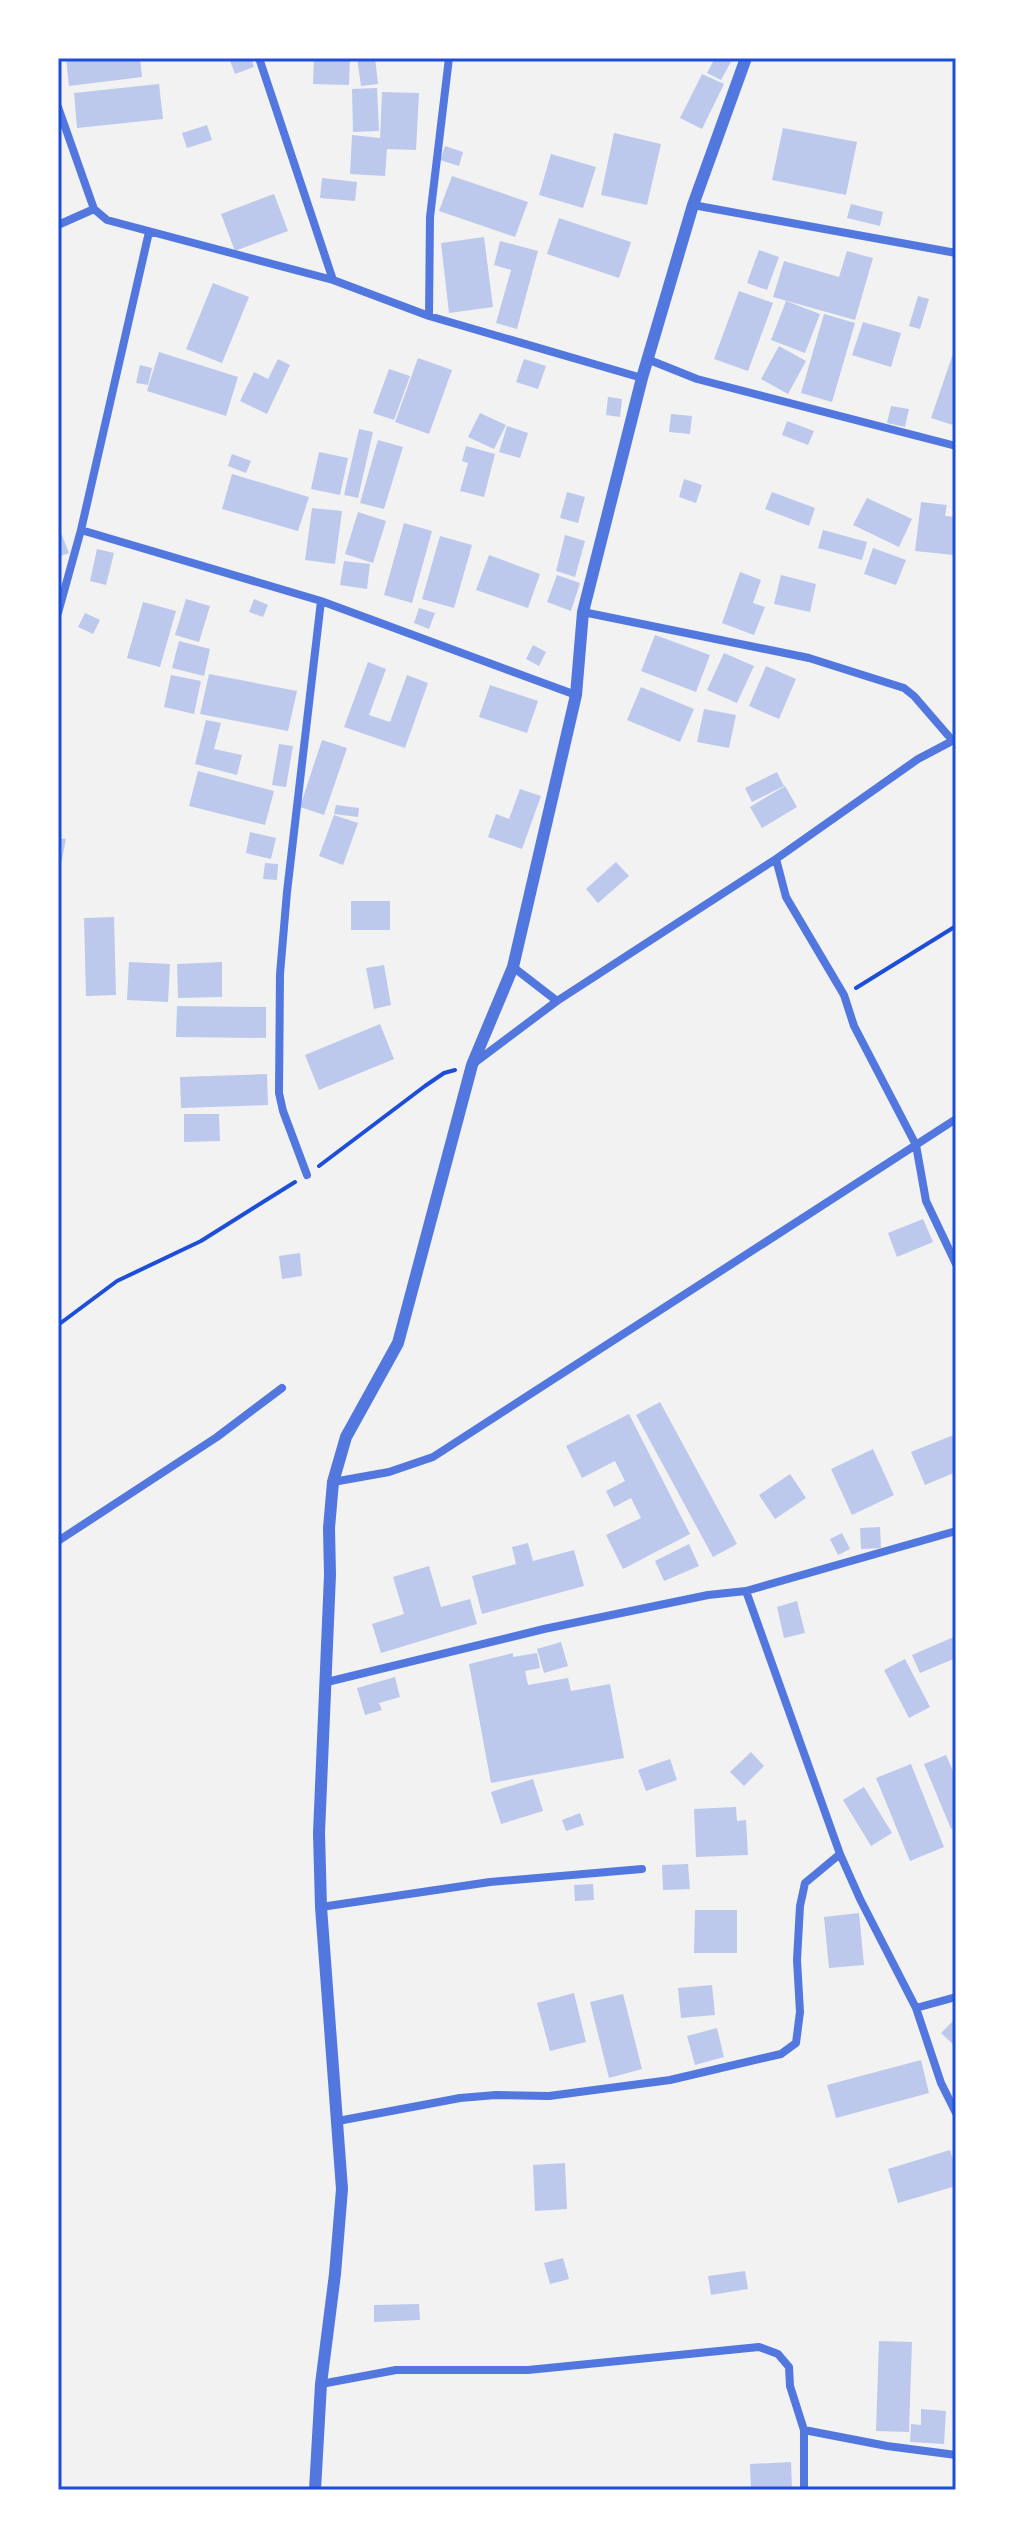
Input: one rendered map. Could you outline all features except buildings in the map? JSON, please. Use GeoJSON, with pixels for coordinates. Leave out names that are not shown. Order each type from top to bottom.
{"type":"FeatureCollection","features":[{"type":"Feature","properties":{"kind":"street"},"geometry":{"type":"LineString","coordinates":[[259,58],[333,280]]}},
{"type":"Feature","properties":{"kind":"street"},"geometry":{"type":"LineString","coordinates":[[429,316],[430,217],[449,58]]}},
{"type":"Feature","properties":{"kind":"street"},"geometry":{"type":"LineString","coordinates":[[315,2490],[321,2384],[342,2189],[321,1907],[319,1833],[333,1482],[346,1437],[398,1343],[472,1065],[513,967],[576,695],[583,612],[642,378],[693,205],[746,58]]}},
{"type":"Feature","properties":{"kind":"street"},"geometry":{"type":"LineString","coordinates":[[58,107],[94,209],[107,220],[333,280],[429,316],[642,378]]}},
{"type":"Feature","properties":{"kind":"street"},"geometry":{"type":"LineString","coordinates":[[693,205],[956,253]]}},
{"type":"Feature","properties":{"kind":"street"},"geometry":{"type":"LineString","coordinates":[[58,225],[94,209]]}},
{"type":"Feature","properties":{"kind":"street"},"geometry":{"type":"LineString","coordinates":[[58,613],[81,530],[149,232]]}},
{"type":"Feature","properties":{"kind":"street"},"geometry":{"type":"LineString","coordinates":[[647,359],[697,379],[956,446]]}},
{"type":"Feature","properties":{"kind":"street"},"geometry":{"type":"LineString","coordinates":[[81,530],[321,601],[576,695]]}},
{"type":"Feature","properties":{"kind":"street"},"geometry":{"type":"LineString","coordinates":[[307,1175],[279,1093],[280,974],[321,601]]}},
{"type":"Feature","properties":{"kind":"street"},"geometry":{"type":"LineString","coordinates":[[472,1065],[557,1001],[776,859],[918,759],[954,740],[904,688],[809,658],[583,612]]}},
{"type":"Feature","properties":{"kind":"street"},"geometry":{"type":"LineString","coordinates":[[776,859],[786,897],[844,995],[854,1026],[916,1145],[926,1201],[956,1264]]}},
{"type":"Feature","properties":{"kind":"street"},"geometry":{"type":"LineString","coordinates":[[513,967],[557,1001]]}},
{"type":"Feature","properties":{"kind":"street"},"geometry":{"type":"LineString","coordinates":[[333,1482],[389,1472],[433,1457],[956,1119]]}},
{"type":"Feature","properties":{"kind":"street"},"geometry":{"type":"LineString","coordinates":[[58,1541],[217,1437],[282,1388]]}},
{"type":"Feature","properties":{"kind":"street"},"geometry":{"type":"LineString","coordinates":[[327,1682],[544,1629],[708,1595],[746,1591],[956,1531]]}},
{"type":"Feature","properties":{"kind":"street"},"geometry":{"type":"LineString","coordinates":[[746,1591],[840,1854],[916,2008],[941,2083],[956,2113]]}},
{"type":"Feature","properties":{"kind":"street"},"geometry":{"type":"LineString","coordinates":[[338,2121],[460,2098],[549,2096],[670,2080],[781,2054],[796,2043],[800,2012],[797,1960],[799,1920],[805,1883],[840,1854]]}},
{"type":"Feature","properties":{"kind":"street"},"geometry":{"type":"LineString","coordinates":[[321,1907],[490,1882],[642,1869]]}},
{"type":"Feature","properties":{"kind":"street"},"geometry":{"type":"LineString","coordinates":[[916,2008],[956,1997]]}},
{"type":"Feature","properties":{"kind":"street"},"geometry":{"type":"LineString","coordinates":[[321,2384],[396,2370],[528,2370],[759,2347],[778,2354],[789,2367],[790,2386],[804,2430],[804,2490]]}},
{"type":"Feature","properties":{"kind":"street"},"geometry":{"type":"LineString","coordinates":[[804,2430],[956,2455]]}},
{"type":"Feature","properties":{"kind":"path"},"geometry":{"type":"LineString","coordinates":[[844,995],[956,926]]}},
{"type":"Feature","properties":{"kind":"path"},"geometry":{"type":"LineString","coordinates":[[58,1325],[117,1281],[201,1241],[307,1175],[444,1073],[472,1065]]}}]}
